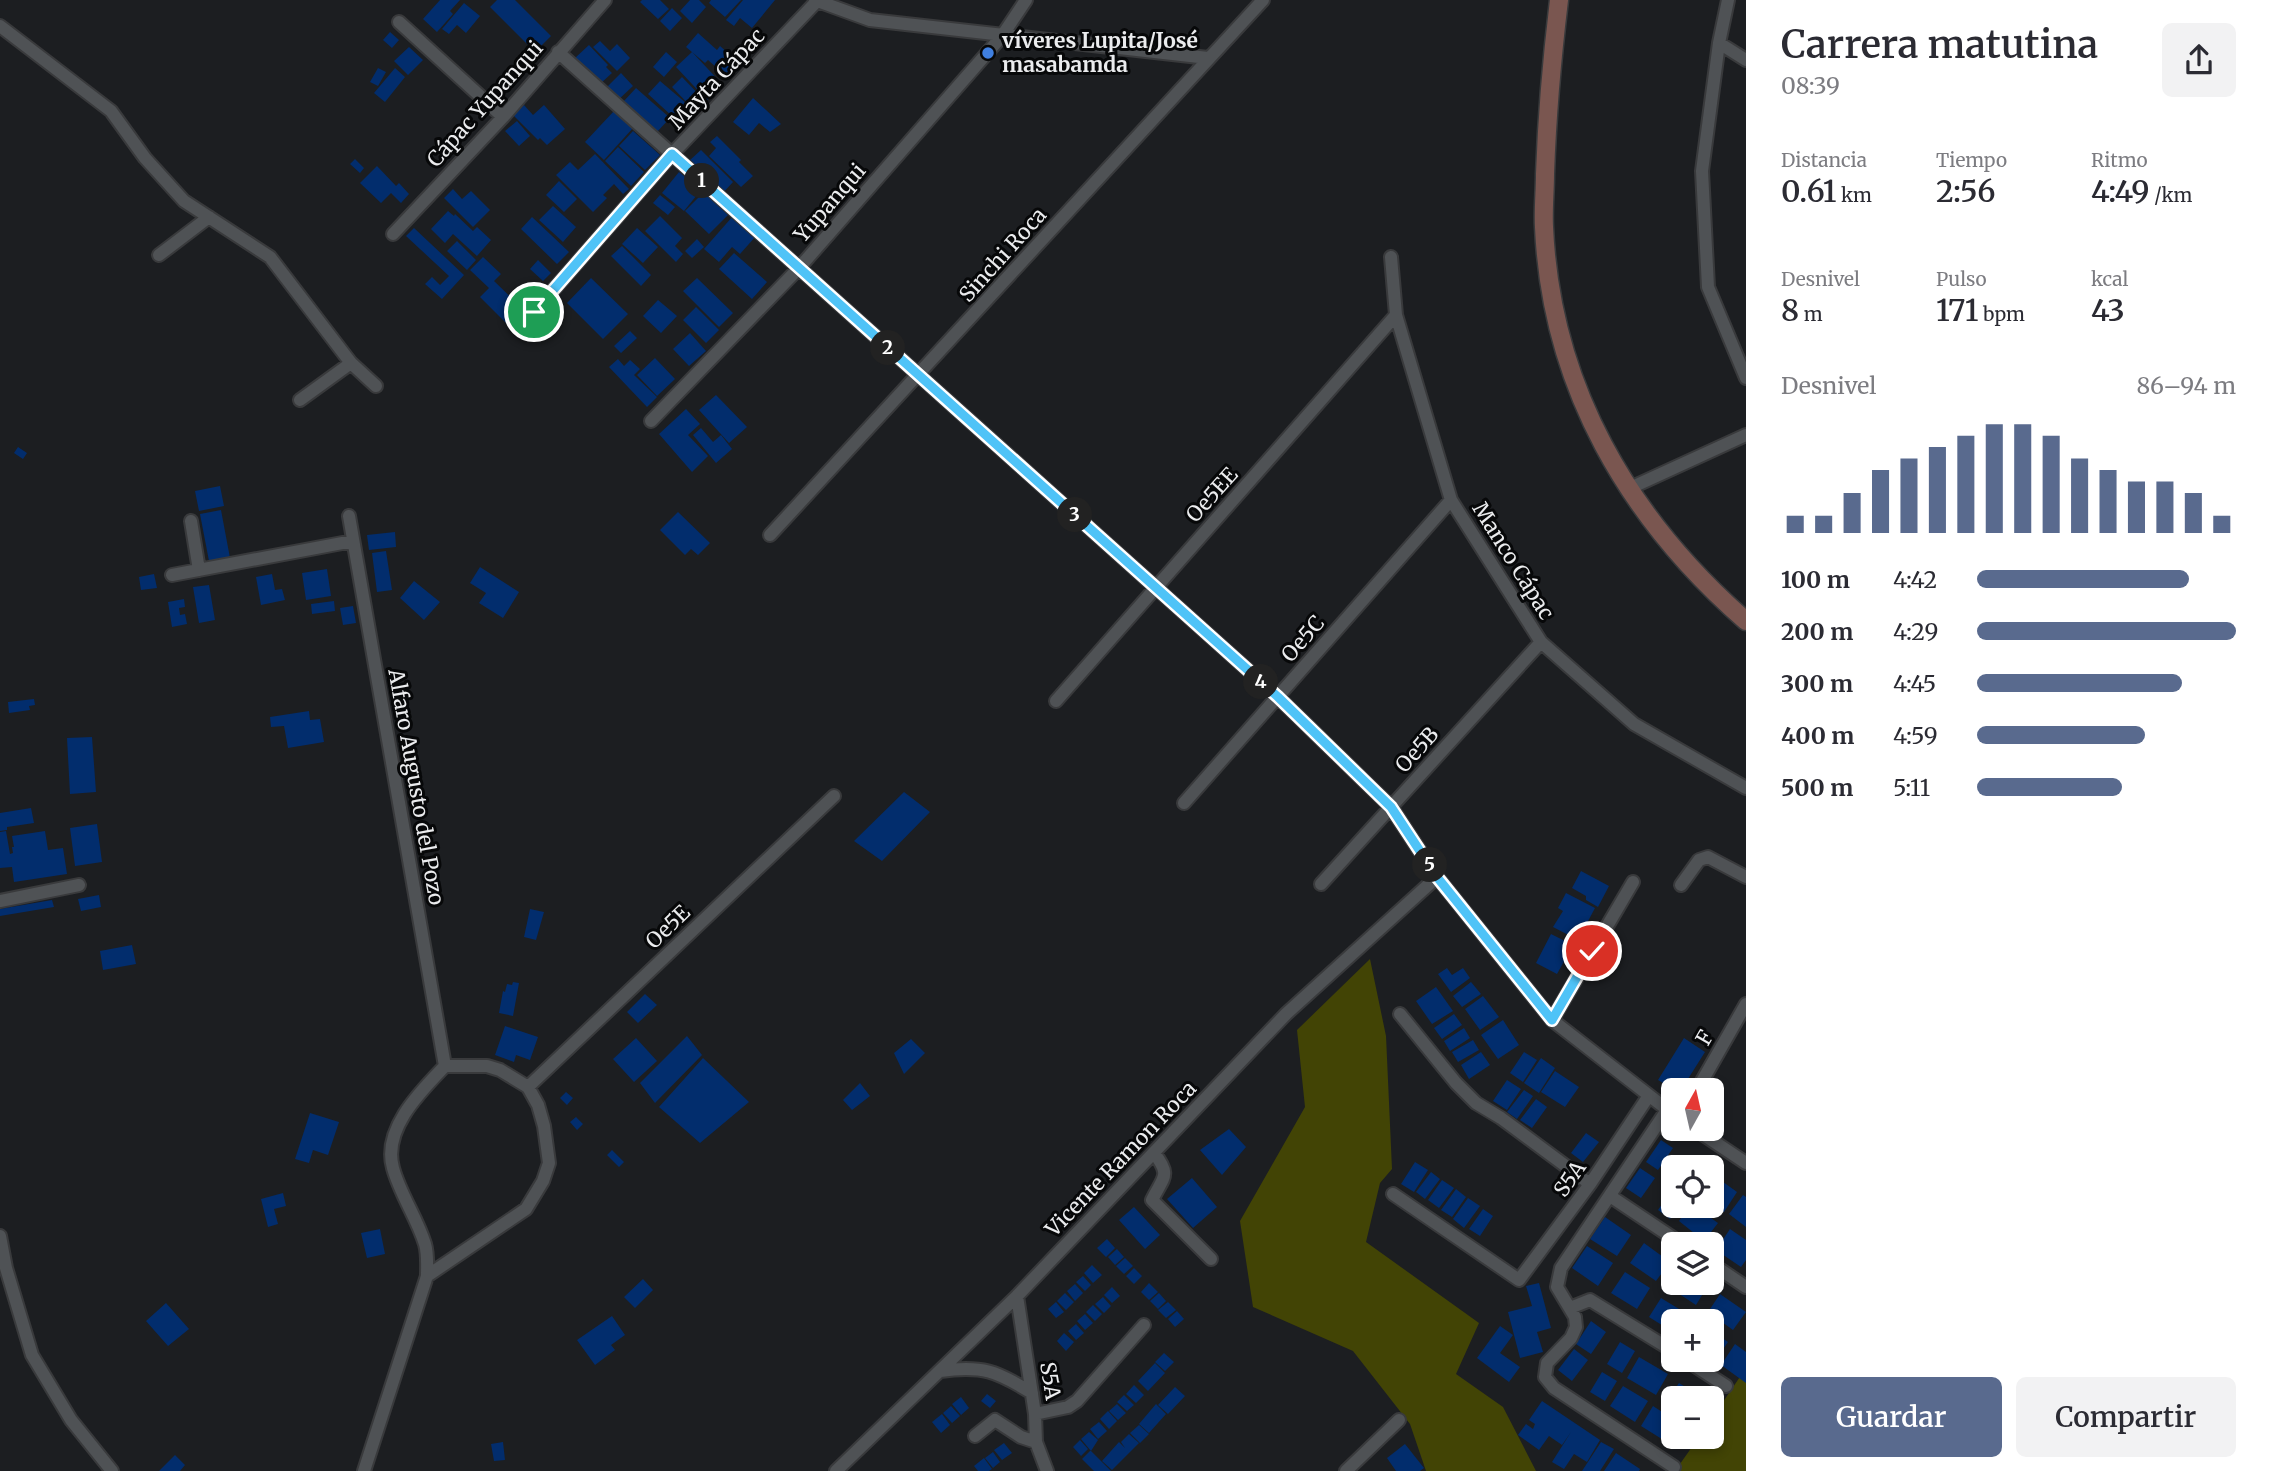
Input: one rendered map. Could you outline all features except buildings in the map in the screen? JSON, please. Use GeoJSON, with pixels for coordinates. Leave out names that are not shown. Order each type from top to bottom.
{"type":"FeatureCollection","features":[{"type":"Feature","properties":{"kind":"main road"},"geometry":{"type":"LineString","coordinates":[[1559,0],[1546,142],[1544,226],[1548,275],[1562,342],[1584,407],[1628,489],[1690,569],[1746,621]]}},
{"type":"Feature","properties":{"kind":"street","name":"Cápac Yupanqui"},"geometry":{"type":"LineString","coordinates":[[393,234],[503,117],[605,0]]}},
{"type":"Feature","properties":{"kind":"street"},"geometry":{"type":"LineString","coordinates":[[816,0],[870,20],[1208,58]]}},
{"type":"Feature","properties":{"kind":"street","name":"Mayta Cápac"},"geometry":{"type":"LineString","coordinates":[[534,312],[672,154],[816,0]]}},
{"type":"Feature","properties":{"kind":"street","name":"Yupanqui"},"geometry":{"type":"LineString","coordinates":[[651,421],[799,268],[1002,36],[1026,0]]}},
{"type":"Feature","properties":{"kind":"street","name":"Sinchi Roca"},"geometry":{"type":"LineString","coordinates":[[770,536],[1263,0]]}},
{"type":"Feature","properties":{"kind":"street"},"geometry":{"type":"LineString","coordinates":[[1728,0],[1719,43],[1702,171],[1708,287],[1746,378]]}},
{"type":"Feature","properties":{"kind":"street"},"geometry":{"type":"LineString","coordinates":[[399,22],[503,117]]}},
{"type":"Feature","properties":{"kind":"street"},"geometry":{"type":"LineString","coordinates":[[0,26],[111,111],[145,158],[184,201],[270,257],[351,363],[376,386]]}},
{"type":"Feature","properties":{"kind":"street"},"geometry":{"type":"LineString","coordinates":[[1719,43],[1746,60]]}},
{"type":"Feature","properties":{"kind":"street"},"geometry":{"type":"LineString","coordinates":[[558,52],[1278,697],[1391,807],[1437,877],[1552,1020],[1661,1106]]}},
{"type":"Feature","properties":{"kind":"street"},"geometry":{"type":"LineString","coordinates":[[159,255],[209,217]]}},
{"type":"Feature","properties":{"kind":"street","name":"Manco Cápac"},"geometry":{"type":"LineString","coordinates":[[1391,257],[1396,315],[1451,500],[1541,642],[1634,724],[1746,788]]}},
{"type":"Feature","properties":{"kind":"street","name":"Oe5EE"},"geometry":{"type":"LineString","coordinates":[[1056,701],[1396,315]]}},
{"type":"Feature","properties":{"kind":"street"},"geometry":{"type":"LineString","coordinates":[[300,400],[351,363]]}},
{"type":"Feature","properties":{"kind":"street"},"geometry":{"type":"LineString","coordinates":[[1628,489],[1746,435]]}},
{"type":"Feature","properties":{"kind":"street","name":"Oe5C"},"geometry":{"type":"LineString","coordinates":[[1184,803],[1451,500]]}},
{"type":"Feature","properties":{"kind":"street","name":"Alfaro Augusto del Pozo"},"geometry":{"type":"LineString","coordinates":[[349,516],[445,1066]]}},
{"type":"Feature","properties":{"kind":"street"},"geometry":{"type":"LineString","coordinates":[[191,521],[199,570]]}},
{"type":"Feature","properties":{"kind":"street"},"geometry":{"type":"LineString","coordinates":[[172,575],[353,541]]}},
{"type":"Feature","properties":{"kind":"street","name":"Oe5B"},"geometry":{"type":"LineString","coordinates":[[1321,884],[1541,642]]}},
{"type":"Feature","properties":{"kind":"street","name":"Oe5E"},"geometry":{"type":"LineString","coordinates":[[528,1087],[834,796]]}},
{"type":"Feature","properties":{"kind":"street"},"geometry":{"type":"LineString","coordinates":[[1682,885],[1699,860],[1708,857],[1746,877]]}},
{"type":"Feature","properties":{"kind":"street","name":"Vicente Ramon Roca"},"geometry":{"type":"LineString","coordinates":[[836,1471],[1017,1296],[1286,1014],[1437,877]]}},
{"type":"Feature","properties":{"kind":"street"},"geometry":{"type":"LineString","coordinates":[[1552,1020],[1633,882]]}},
{"type":"Feature","properties":{"kind":"street"},"geometry":{"type":"LineString","coordinates":[[0,901],[79,885]]}},
{"type":"Feature","properties":{"kind":"street","name":"F"},"geometry":{"type":"LineString","coordinates":[[1704,1078],[1746,1004]]}},
{"type":"Feature","properties":{"kind":"street"},"geometry":{"type":"LineString","coordinates":[[1400,1014],[1456,1083],[1476,1103],[1501,1118],[1590,1184]]}},
{"type":"Feature","properties":{"kind":"street"},"geometry":{"type":"LineString","coordinates":[[364,1471],[428,1276],[425,1244],[393,1167],[391,1153],[395,1133],[423,1088],[445,1066],[486,1066],[500,1070],[528,1087],[538,1105],[547,1146],[548,1163],[543,1181],[526,1209],[428,1276]]}},
{"type":"Feature","properties":{"kind":"street","name":"S5A"},"geometry":{"type":"LineString","coordinates":[[1393,1194],[1519,1280],[1590,1184],[1648,1097]]}},
{"type":"Feature","properties":{"kind":"street"},"geometry":{"type":"LineString","coordinates":[[1661,1125],[1561,1268],[1558,1287],[1575,1317],[1576,1327],[1571,1338],[1547,1363],[1545,1377],[1554,1388],[1674,1466]]}},
{"type":"Feature","properties":{"kind":"street"},"geometry":{"type":"LineString","coordinates":[[1713,1141],[1746,1163]]}},
{"type":"Feature","properties":{"kind":"street"},"geometry":{"type":"LineString","coordinates":[[1154,1153],[1164,1166],[1165,1172],[1152,1200],[1211,1259]]}},
{"type":"Feature","properties":{"kind":"street"},"geometry":{"type":"LineString","coordinates":[[1610,1196],[1664,1232]]}},
{"type":"Feature","properties":{"kind":"street"},"geometry":{"type":"LineString","coordinates":[[0,1236],[6,1268],[32,1355],[71,1420],[112,1471]]}},
{"type":"Feature","properties":{"kind":"street"},"geometry":{"type":"LineString","coordinates":[[1724,1272],[1746,1287]]}},
{"type":"Feature","properties":{"kind":"street","name":"S5A"},"geometry":{"type":"LineString","coordinates":[[1017,1296],[1035,1414],[1036,1442],[1047,1471]]}},
{"type":"Feature","properties":{"kind":"street"},"geometry":{"type":"LineString","coordinates":[[1570,1308],[1590,1300],[1661,1344]]}},
{"type":"Feature","properties":{"kind":"street"},"geometry":{"type":"LineString","coordinates":[[1035,1414],[1068,1406],[1077,1401],[1144,1325]]}},
{"type":"Feature","properties":{"kind":"street"},"geometry":{"type":"LineString","coordinates":[[940,1371],[962,1368],[987,1370],[1006,1377],[1032,1393]]}},
{"type":"Feature","properties":{"kind":"street"},"geometry":{"type":"LineString","coordinates":[[1704,1372],[1726,1386]]}},
{"type":"Feature","properties":{"kind":"street"},"geometry":{"type":"LineString","coordinates":[[975,1436],[995,1420],[1021,1437],[1036,1442]]}},
{"type":"Feature","properties":{"kind":"street"},"geometry":{"type":"LineString","coordinates":[[1346,1471],[1399,1420]]}},
{"type":"Feature","properties":{"kind":"shaded area"},"geometry":{"type":"Polygon","coordinates":[[[1370,959],[1386,1036],[1392,1169],[1380,1183],[1366,1242],[1479,1323],[1456,1374],[1503,1407],[1536,1471],[1426,1471],[1410,1424],[1353,1351],[1253,1307],[1240,1221],[1305,1107],[1297,1030],[1370,959]]]}},
{"type":"Feature","properties":{"kind":"shaded area"},"geometry":{"type":"Polygon","coordinates":[[[1746,1368],[1746,1471],[1675,1471],[1691,1449],[1724,1449],[1724,1400],[1746,1368]]]}},
{"type":"Feature","properties":{"kind":"place","name":"víveres Lupita/José masabamda"},"geometry":{"type":"Point","coordinates":[988,53]}},
{"type":"Feature","properties":{"kind":"route"},"geometry":{"type":"LineString","coordinates":[[534,312],[672,154],[1278,697],[1391,807],[1437,877],[1552,1020],[1592,951]]}}]}
